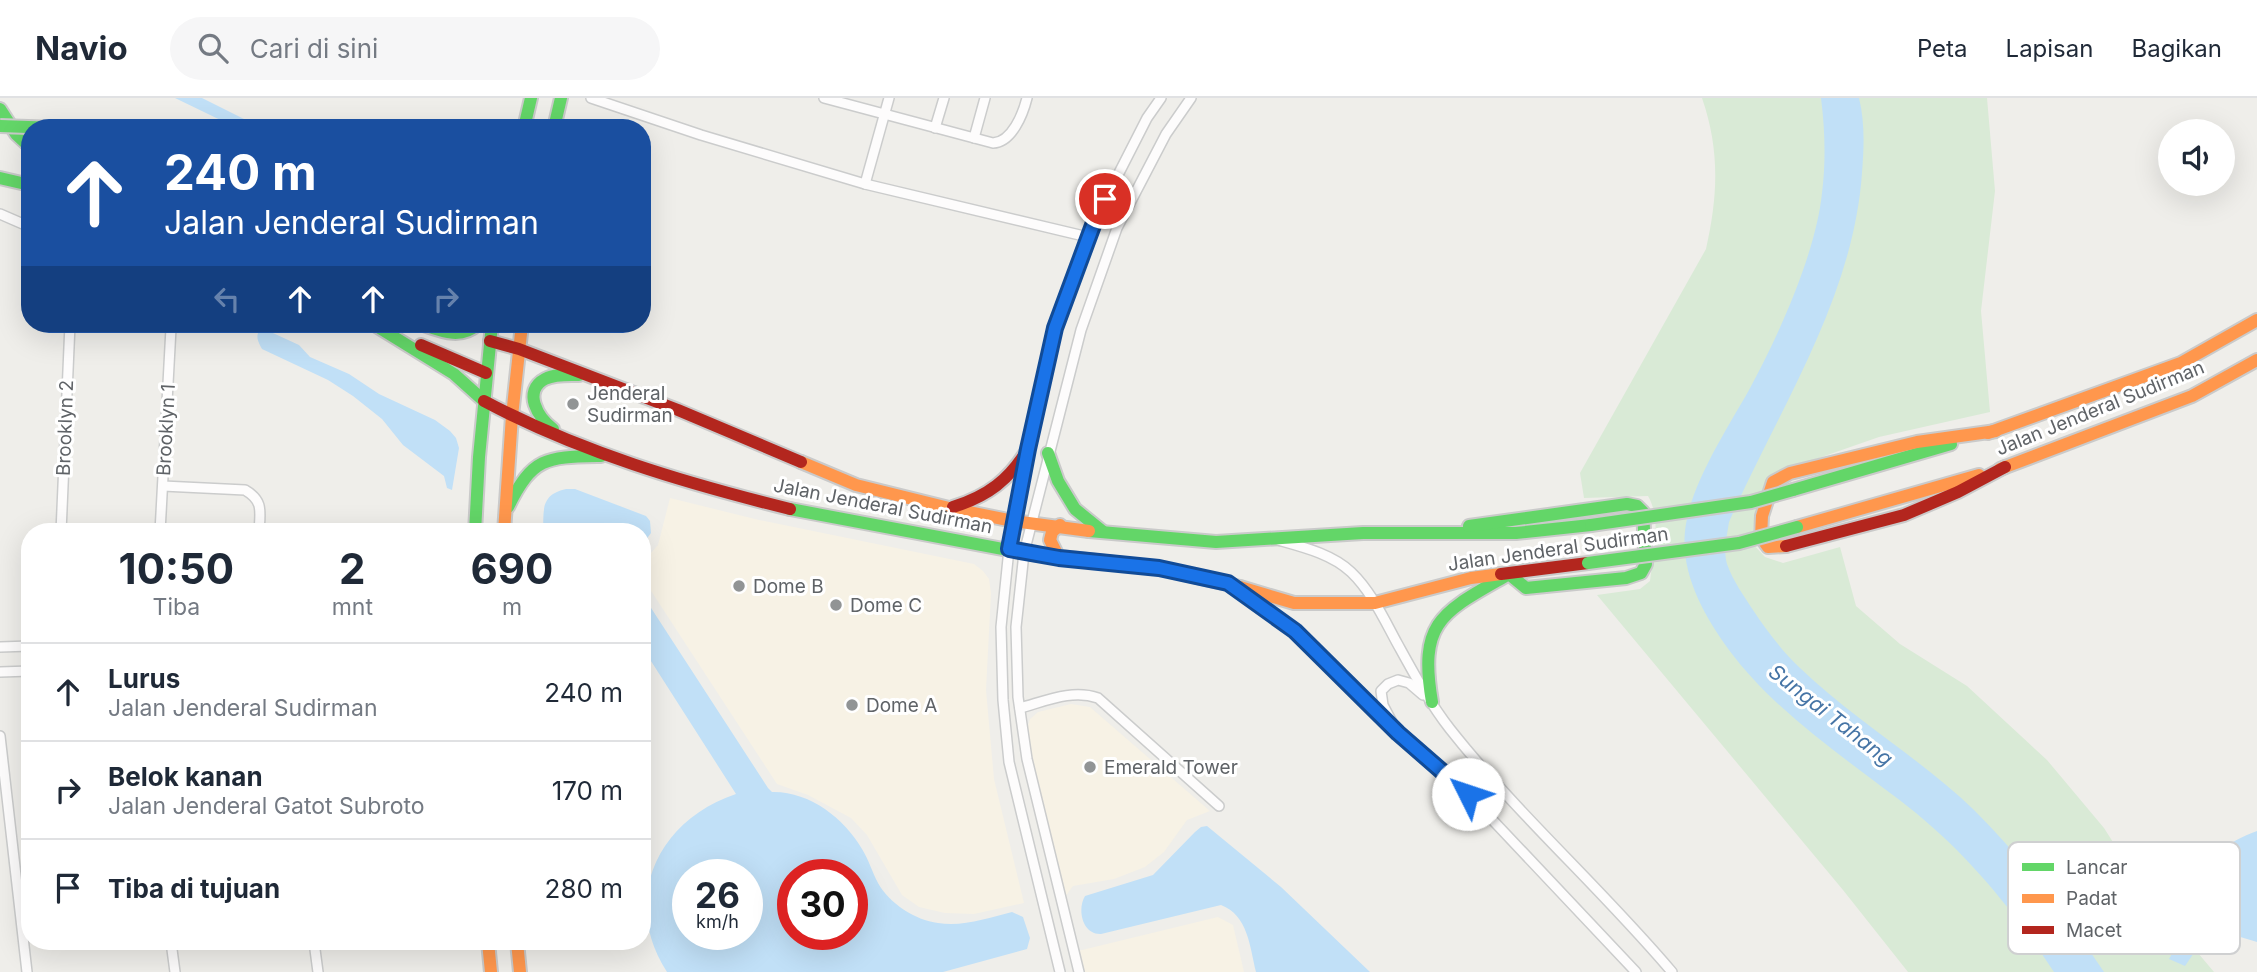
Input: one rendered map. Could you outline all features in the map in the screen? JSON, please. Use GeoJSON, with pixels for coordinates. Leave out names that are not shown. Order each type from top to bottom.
{"type":"FeatureCollection","features":[{"type":"Feature","properties":{"kind":"main road"},"geometry":{"type":"LineString","coordinates":[[526,119],[531,98]]}},
{"type":"Feature","properties":{"kind":"main road"},"geometry":{"type":"LineString","coordinates":[[556,119],[561,98]]}},
{"type":"Feature","properties":{"kind":"main road"},"geometry":{"type":"LineString","coordinates":[[0,109],[21,139]]}},
{"type":"Feature","properties":{"kind":"main road"},"geometry":{"type":"LineString","coordinates":[[0,126],[21,127]]}},
{"type":"Feature","properties":{"kind":"main road"},"geometry":{"type":"LineString","coordinates":[[0,178],[21,183]]}},
{"type":"Feature","properties":{"kind":"main road","name":"Jalan Jenderal Sudirman"},"geometry":{"type":"LineString","coordinates":[[490,341],[592,376],[856,485],[1013,521],[1104,533],[1216,542],[1399,533],[1516,533],[1751,502],[1996,431],[2181,363],[2257,320]]}},
{"type":"Feature","properties":{"kind":"main road","name":"Jalan Jenderal Sudirman"},"geometry":{"type":"LineString","coordinates":[[388,333],[454,374],[484,401],[512,416],[608,456],[700,487],[798,511],[1024,553],[1159,568],[1228,583],[1294,603],[1375,603],[1471,578],[1739,543],[2005,467],[2192,396],[2257,360]]}},
{"type":"Feature","properties":{"kind":"main road"},"geometry":{"type":"LineString","coordinates":[[394,333],[486,373]]}},
{"type":"Feature","properties":{"kind":"main road"},"geometry":{"type":"LineString","coordinates":[[476,523],[491,333]]}},
{"type":"Feature","properties":{"kind":"main road"},"geometry":{"type":"LineString","coordinates":[[505,523],[521,333]]}},
{"type":"Feature","properties":{"kind":"main road"},"geometry":{"type":"LineString","coordinates":[[574,442],[546,425],[535,408],[533,393],[540,383],[552,377],[592,376]]}},
{"type":"Feature","properties":{"kind":"main road"},"geometry":{"type":"LineString","coordinates":[[1996,431],[1917,442],[1790,473],[1773,482],[1768,493],[1762,516],[1761,537],[1768,547],[1777,548],[1904,515],[1958,492],[2005,467]]}},
{"type":"Feature","properties":{"kind":"main road"},"geometry":{"type":"LineString","coordinates":[[949,508],[974,501],[997,490],[1016,470],[1028,449]]}},
{"type":"Feature","properties":{"kind":"main road"},"geometry":{"type":"LineString","coordinates":[[1048,453],[1058,481],[1075,509],[1104,533]]}},
{"type":"Feature","properties":{"kind":"main road"},"geometry":{"type":"LineString","coordinates":[[505,516],[521,481],[536,464],[556,457],[608,456]]}},
{"type":"Feature","properties":{"kind":"main road"},"geometry":{"type":"LineString","coordinates":[[1399,533],[1502,523],[1627,503],[1637,506],[1643,512],[1646,564],[1641,573],[1626,578],[1526,588],[1509,574],[1454,606],[1440,619],[1430,635],[1426,675],[1432,702]]}},
{"type":"Feature","properties":{"kind":"main road"},"geometry":{"type":"LineString","coordinates":[[1059,558],[1050,540],[1052,532],[1060,526]]}},
{"type":"Feature","properties":{"kind":"main road"},"geometry":{"type":"LineString","coordinates":[[489,950],[491,972]]}},
{"type":"Feature","properties":{"kind":"main road"},"geometry":{"type":"LineString","coordinates":[[518,950],[520,972]]}},
{"type":"Feature","properties":{"kind":"street"},"geometry":{"type":"LineString","coordinates":[[591,98],[701,135],[864,184],[1088,237]]}},
{"type":"Feature","properties":{"kind":"street"},"geometry":{"type":"LineString","coordinates":[[864,184],[889,98]]}},
{"type":"Feature","properties":{"kind":"street"},"geometry":{"type":"LineString","coordinates":[[935,128],[944,98]]}},
{"type":"Feature","properties":{"kind":"street"},"geometry":{"type":"LineString","coordinates":[[974,138],[985,98]]}},
{"type":"Feature","properties":{"kind":"street"},"geometry":{"type":"LineString","coordinates":[[829,99],[1001,143],[1008,137],[1029,98]]}},
{"type":"Feature","properties":{"kind":"street"},"geometry":{"type":"LineString","coordinates":[[1060,972],[1009,762],[1003,700],[1002,627],[1009,549],[1055,328],[1095,220],[1147,118],[1161,98]]}},
{"type":"Feature","properties":{"kind":"street"},"geometry":{"type":"LineString","coordinates":[[1079,972],[1027,759],[1020,708],[1016,627],[1024,553],[1081,330],[1117,228],[1166,134],[1191,98]]}},
{"type":"Feature","properties":{"kind":"street"},"geometry":{"type":"LineString","coordinates":[[0,214],[21,223]]}},
{"type":"Feature","properties":{"kind":"street","name":"Brooklyn 2"},"geometry":{"type":"LineString","coordinates":[[61,523],[70,333]]}},
{"type":"Feature","properties":{"kind":"street","name":"Brooklyn 1"},"geometry":{"type":"LineString","coordinates":[[161,523],[170,333]]}},
{"type":"Feature","properties":{"kind":"street"},"geometry":{"type":"LineString","coordinates":[[163,486],[245,490],[255,496],[260,508],[259,523]]}},
{"type":"Feature","properties":{"kind":"street"},"geometry":{"type":"LineString","coordinates":[[1270,538],[1316,551],[1350,571],[1375,603],[1415,678],[1450,728],[1497,783],[1634,927],[1672,972]]}},
{"type":"Feature","properties":{"kind":"street"},"geometry":{"type":"LineString","coordinates":[[1228,583],[1295,631],[1398,733],[1468,794],[1636,972]]}},
{"type":"Feature","properties":{"kind":"street"},"geometry":{"type":"LineString","coordinates":[[0,647],[21,646]]}},
{"type":"Feature","properties":{"kind":"street"},"geometry":{"type":"LineString","coordinates":[[0,672],[21,671]]}},
{"type":"Feature","properties":{"kind":"street"},"geometry":{"type":"LineString","coordinates":[[1398,733],[1383,705],[1381,691],[1388,684],[1398,680],[1409,683],[1432,702]]}},
{"type":"Feature","properties":{"kind":"street"},"geometry":{"type":"LineString","coordinates":[[1020,708],[1073,694],[1087,694],[1098,698],[1219,806]]}},
{"type":"Feature","properties":{"kind":"street"},"geometry":{"type":"LineString","coordinates":[[0,736],[21,920]]}},
{"type":"Feature","properties":{"kind":"street"},"geometry":{"type":"LineString","coordinates":[[24,950],[27,972]]}},
{"type":"Feature","properties":{"kind":"street"},"geometry":{"type":"LineString","coordinates":[[172,950],[175,972]]}},
{"type":"Feature","properties":{"kind":"street"},"geometry":{"type":"LineString","coordinates":[[315,950],[317,972]]}},
{"type":"Feature","properties":{"kind":"shaded area"},"geometry":{"type":"Polygon","coordinates":[[[670,498],[759,520],[974,564],[983,571],[989,579],[991,593],[986,690],[994,779],[1024,903],[974,914],[945,913],[919,907],[902,895],[867,835],[851,818],[808,795],[777,784],[651,591],[651,553],[658,545],[670,498]]]}},
{"type":"Feature","properties":{"kind":"shaded area"},"geometry":{"type":"Polygon","coordinates":[[[1071,704],[1090,707],[1210,811],[1187,820],[1164,852],[1145,867],[1114,879],[1073,886],[1065,897],[1029,748],[1027,729],[1030,719],[1038,712],[1071,704]]]}},
{"type":"Feature","properties":{"kind":"shaded area"},"geometry":{"type":"Polygon","coordinates":[[[1218,917],[1233,925],[1244,972],[1083,972],[1078,951],[1218,917]]]}},
{"type":"Feature","properties":{"kind":"green space"},"geometry":{"type":"Polygon","coordinates":[[[1702,98],[1987,98],[1995,191],[1981,311],[1990,412],[1879,437],[1776,473],[1765,488],[1755,514],[1752,543],[1765,557],[1783,563],[1840,547],[1856,606],[1900,644],[1967,686],[2047,760],[2113,842],[2008,842],[2008,954],[2199,954],[2214,972],[1908,972],[1597,595],[1640,589],[1650,581],[1656,527],[1648,496],[1584,498],[1580,473],[1706,249],[1715,192],[1714,155],[1702,98]]]}},
{"type":"Feature","properties":{"kind":"water"},"geometry":{"type":"Polygon","coordinates":[[[175,98],[202,98],[244,119],[218,119],[175,98]]]}},
{"type":"Feature","properties":{"kind":"water","name":"Sungai Tahang"},"geometry":{"type":"Polygon","coordinates":[[[1821,98],[1859,98],[1864,145],[1862,173],[1856,220],[1844,265],[1811,352],[1729,522],[1725,548],[1727,564],[1753,610],[1787,655],[1842,705],[1953,791],[2008,846],[2008,908],[1974,868],[1937,831],[1770,697],[1729,650],[1710,622],[1689,575],[1684,541],[1696,490],[1772,345],[1812,242],[1822,193],[1824,134],[1821,98]]]}},
{"type":"Feature","properties":{"kind":"water"},"geometry":{"type":"Polygon","coordinates":[[[273,333],[299,345],[310,357],[349,374],[379,394],[435,420],[450,431],[459,448],[452,490],[447,488],[444,476],[403,445],[382,419],[328,380],[262,349],[257,335],[273,333]]]}},
{"type":"Feature","properties":{"kind":"water"},"geometry":{"type":"Polygon","coordinates":[[[575,489],[646,516],[650,523],[543,523],[545,504],[558,492],[575,489]]]}},
{"type":"Feature","properties":{"kind":"water"},"geometry":{"type":"Polygon","coordinates":[[[651,608],[768,788],[772,792],[799,796],[824,808],[846,827],[868,859],[777,859],[777,950],[868,950],[868,859],[883,891],[904,910],[929,921],[947,924],[975,921],[1012,912],[1023,917],[1030,938],[1027,949],[943,972],[667,972],[651,935],[651,879],[667,842],[709,806],[736,794],[651,661],[651,608]]]}},
{"type":"Feature","properties":{"kind":"water"},"geometry":{"type":"Polygon","coordinates":[[[1207,826],[1281,887],[1370,972],[1256,972],[1242,924],[1237,916],[1221,905],[1101,934],[1085,926],[1081,908],[1085,896],[1153,875],[1195,832],[1207,826]]]}},
{"type":"Feature","properties":{"kind":"water"},"geometry":{"type":"Polygon","coordinates":[[[2257,831],[2257,942],[2240,937],[2240,842],[2236,841],[2257,831]]]}},
{"type":"Feature","properties":{"kind":"water"},"geometry":{"type":"Polygon","coordinates":[[[2042,954],[2092,954],[2104,972],[2054,972],[2042,954]]]}},
{"type":"Feature","properties":{"kind":"water"},"geometry":{"type":"Polygon","coordinates":[[[2172,954],[2193,954],[2185,966],[2169,959],[2172,954]]]}},
{"type":"Feature","properties":{"kind":"traffic: fast"},"geometry":{"type":"LineString","coordinates":[[526,119],[531,98]]}},
{"type":"Feature","properties":{"kind":"traffic: fast"},"geometry":{"type":"LineString","coordinates":[[556,119],[561,98]]}},
{"type":"Feature","properties":{"kind":"traffic: fast"},"geometry":{"type":"LineString","coordinates":[[0,109],[21,139]]}},
{"type":"Feature","properties":{"kind":"traffic: fast"},"geometry":{"type":"LineString","coordinates":[[0,126],[21,127]]}},
{"type":"Feature","properties":{"kind":"traffic: fast"},"geometry":{"type":"LineString","coordinates":[[0,178],[21,183]]}},
{"type":"Feature","properties":{"kind":"traffic: fast"},"geometry":{"type":"LineString","coordinates":[[388,333],[454,374],[484,401]]}},
{"type":"Feature","properties":{"kind":"traffic: fast"},"geometry":{"type":"LineString","coordinates":[[451,333],[458,333]]}},
{"type":"Feature","properties":{"kind":"traffic: fast"},"geometry":{"type":"LineString","coordinates":[[475,523],[491,333]]}},
{"type":"Feature","properties":{"kind":"traffic: fast"},"geometry":{"type":"LineString","coordinates":[[553,429],[538,412],[533,397],[534,390],[549,377],[579,375]]}},
{"type":"Feature","properties":{"kind":"traffic: fast"},"geometry":{"type":"LineString","coordinates":[[1793,490],[1951,444]]}},
{"type":"Feature","properties":{"kind":"traffic: fast"},"geometry":{"type":"LineString","coordinates":[[1048,453],[1058,481],[1075,509],[1102,531]]}},
{"type":"Feature","properties":{"kind":"traffic: fast"},"geometry":{"type":"LineString","coordinates":[[508,507],[525,478],[544,463],[567,457],[601,456]]}},
{"type":"Feature","properties":{"kind":"traffic: fast"},"geometry":{"type":"LineString","coordinates":[[1591,525],[1751,502],[1793,490]]}},
{"type":"Feature","properties":{"kind":"traffic: fast"},"geometry":{"type":"LineString","coordinates":[[1432,702],[1429,653],[1433,635],[1452,610],[1467,598],[1509,574],[1526,588],[1626,578],[1641,573],[1646,564],[1643,512],[1637,506],[1627,504],[1469,526]]}},
{"type":"Feature","properties":{"kind":"traffic: fast"},"geometry":{"type":"LineString","coordinates":[[790,509],[1024,553],[1159,568],[1240,587]]}},
{"type":"Feature","properties":{"kind":"traffic: fast"},"geometry":{"type":"LineString","coordinates":[[1089,531],[1216,542],[1363,533],[1516,533],[1591,525]]}},
{"type":"Feature","properties":{"kind":"traffic: fast"},"geometry":{"type":"LineString","coordinates":[[1588,563],[1739,543],[1797,527]]}},
{"type":"Feature","properties":{"kind":"traffic: slow"},"geometry":{"type":"LineString","coordinates":[[1988,433],[2181,363],[2257,320]]}},
{"type":"Feature","properties":{"kind":"traffic: slow"},"geometry":{"type":"LineString","coordinates":[[505,523],[521,333]]}},
{"type":"Feature","properties":{"kind":"traffic: slow"},"geometry":{"type":"LineString","coordinates":[[2000,469],[2192,396],[2257,360]]}},
{"type":"Feature","properties":{"kind":"traffic: slow"},"geometry":{"type":"LineString","coordinates":[[1786,546],[1768,547],[1761,537],[1762,516],[1773,482],[1790,473],[1917,442],[1996,431]]}},
{"type":"Feature","properties":{"kind":"traffic: slow"},"geometry":{"type":"LineString","coordinates":[[801,462],[856,485],[949,508],[1013,521],[1089,531]]}},
{"type":"Feature","properties":{"kind":"traffic: slow"},"geometry":{"type":"LineString","coordinates":[[1797,527],[1979,475]]}},
{"type":"Feature","properties":{"kind":"traffic: slow"},"geometry":{"type":"LineString","coordinates":[[1059,558],[1050,540],[1052,532],[1060,525]]}},
{"type":"Feature","properties":{"kind":"traffic: slow"},"geometry":{"type":"LineString","coordinates":[[1240,587],[1294,603],[1375,603],[1471,578],[1501,574]]}},
{"type":"Feature","properties":{"kind":"traffic: slow"},"geometry":{"type":"LineString","coordinates":[[489,950],[491,972]]}},
{"type":"Feature","properties":{"kind":"traffic: slow"},"geometry":{"type":"LineString","coordinates":[[518,950],[520,972]]}},
{"type":"Feature","properties":{"kind":"traffic: jam"},"geometry":{"type":"LineString","coordinates":[[490,341],[519,349],[678,410],[801,462]]}},
{"type":"Feature","properties":{"kind":"traffic: jam"},"geometry":{"type":"LineString","coordinates":[[421,345],[486,373]]}},
{"type":"Feature","properties":{"kind":"traffic: jam"},"geometry":{"type":"LineString","coordinates":[[484,401],[595,451],[711,488],[790,509]]}},
{"type":"Feature","properties":{"kind":"traffic: jam"},"geometry":{"type":"LineString","coordinates":[[953,507],[977,498],[996,486],[1013,470],[1028,449]]}},
{"type":"Feature","properties":{"kind":"traffic: jam"},"geometry":{"type":"LineString","coordinates":[[1786,546],[1904,515],[1958,492],[2005,467]]}},
{"type":"Feature","properties":{"kind":"traffic: jam"},"geometry":{"type":"LineString","coordinates":[[1501,574],[1588,563]]}},
{"type":"Feature","properties":{"kind":"place","name":"Jenderal Sudirman"},"geometry":{"type":"Point","coordinates":[573,404]}},
{"type":"Feature","properties":{"kind":"place","name":"Dome B"},"geometry":{"type":"Point","coordinates":[739,586]}},
{"type":"Feature","properties":{"kind":"place","name":"Dome C"},"geometry":{"type":"Point","coordinates":[836,605]}},
{"type":"Feature","properties":{"kind":"place","name":"Dome A"},"geometry":{"type":"Point","coordinates":[852,705]}},
{"type":"Feature","properties":{"kind":"place","name":"Emerald Tower"},"geometry":{"type":"Point","coordinates":[1090,767]}},
{"type":"Feature","properties":{"kind":"route"},"geometry":{"type":"LineString","coordinates":[[1105,199],[1055,328],[1009,549],[1059,558],[1159,568],[1228,583],[1295,631],[1398,733],[1468,794]]}}]}
